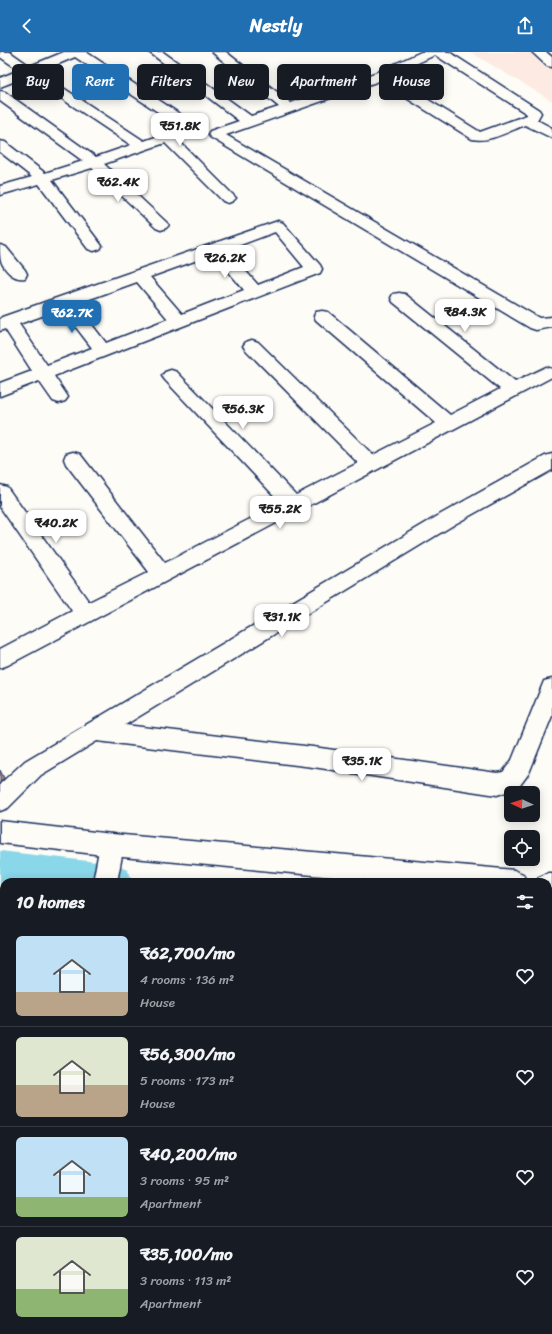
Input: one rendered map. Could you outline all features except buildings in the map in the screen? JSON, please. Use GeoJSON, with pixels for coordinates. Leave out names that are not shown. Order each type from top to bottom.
{"type":"FeatureCollection","features":[{"type":"Feature","properties":{"kind":"street"},"geometry":{"type":"LineString","coordinates":[[1,52],[19,64]]}},
{"type":"Feature","properties":{"kind":"street"},"geometry":{"type":"LineString","coordinates":[[0,191],[94,162],[192,129],[76,52],[46,64]]}},
{"type":"Feature","properties":{"kind":"street"},"geometry":{"type":"LineString","coordinates":[[155,52],[250,122]]}},
{"type":"Feature","properties":{"kind":"street"},"geometry":{"type":"LineString","coordinates":[[218,52],[289,108]]}},
{"type":"Feature","properties":{"kind":"street"},"geometry":{"type":"LineString","coordinates":[[406,64],[431,52]]}},
{"type":"Feature","properties":{"kind":"street"},"geometry":{"type":"LineString","coordinates":[[419,100],[477,136],[484,136],[533,117],[534,113],[440,52]]}},
{"type":"Feature","properties":{"kind":"street"},"geometry":{"type":"LineString","coordinates":[[538,52],[552,63]]}},
{"type":"Feature","properties":{"kind":"street"},"geometry":{"type":"LineString","coordinates":[[379,76],[215,134],[536,324],[552,322]]}},
{"type":"Feature","properties":{"kind":"street"},"geometry":{"type":"LineString","coordinates":[[0,83],[12,78]]}},
{"type":"Feature","properties":{"kind":"street"},"geometry":{"type":"LineString","coordinates":[[64,94],[142,146]]}},
{"type":"Feature","properties":{"kind":"street"},"geometry":{"type":"LineString","coordinates":[[0,95],[94,162],[161,225]]}},
{"type":"Feature","properties":{"kind":"street"},"geometry":{"type":"LineString","coordinates":[[526,120],[552,134]]}},
{"type":"Feature","properties":{"kind":"street"},"geometry":{"type":"LineString","coordinates":[[168,137],[228,198]]}},
{"type":"Feature","properties":{"kind":"street"},"geometry":{"type":"LineString","coordinates":[[0,145],[42,178],[94,246]]}},
{"type":"Feature","properties":{"kind":"street"},"geometry":{"type":"LineString","coordinates":[[0,390],[42,373],[102,349],[314,269],[278,226],[4,323],[42,373],[59,397]]}},
{"type":"Feature","properties":{"kind":"street"},"geometry":{"type":"LineString","coordinates":[[217,248],[254,291]]}},
{"type":"Feature","properties":{"kind":"street"},"geometry":{"type":"LineString","coordinates":[[0,250],[19,274]]}},
{"type":"Feature","properties":{"kind":"street"},"geometry":{"type":"LineString","coordinates":[[140,275],[178,320]]}},
{"type":"Feature","properties":{"kind":"street"},"geometry":{"type":"LineString","coordinates":[[399,298],[513,390]]}},
{"type":"Feature","properties":{"kind":"street"},"geometry":{"type":"LineString","coordinates":[[65,302],[102,349]]}},
{"type":"Feature","properties":{"kind":"street"},"geometry":{"type":"LineString","coordinates":[[322,316],[449,424]]}},
{"type":"Feature","properties":{"kind":"street"},"geometry":{"type":"LineString","coordinates":[[252,346],[371,464]]}},
{"type":"Feature","properties":{"kind":"street"},"geometry":{"type":"LineString","coordinates":[[0,659],[546,373]]}},
{"type":"Feature","properties":{"kind":"street"},"geometry":{"type":"LineString","coordinates":[[171,376],[294,505]]}},
{"type":"Feature","properties":{"kind":"street"},"geometry":{"type":"LineString","coordinates":[[73,459],[162,574]]}},
{"type":"Feature","properties":{"kind":"street"},"geometry":{"type":"LineString","coordinates":[[0,800],[33,768],[448,519],[552,461]]}},
{"type":"Feature","properties":{"kind":"street"},"geometry":{"type":"LineString","coordinates":[[0,492],[86,614]]}},
{"type":"Feature","properties":{"kind":"street"},"geometry":{"type":"LineString","coordinates":[[94,731],[313,757],[497,784],[510,781],[521,766],[552,688]]}},
{"type":"Feature","properties":{"kind":"street"},"geometry":{"type":"LineString","coordinates":[[0,832],[112,845],[471,878]]}},
{"type":"Feature","properties":{"kind":"street"},"geometry":{"type":"LineString","coordinates":[[106,878],[112,845]]}},
{"type":"Feature","properties":{"kind":"shaded area"},"geometry":{"type":"Polygon","coordinates":[[[470,52],[552,52],[552,101],[470,52]]]}},
{"type":"Feature","properties":{"kind":"waterway"},"geometry":{"type":"LineString","coordinates":[[0,869],[79,878]]}}]}
